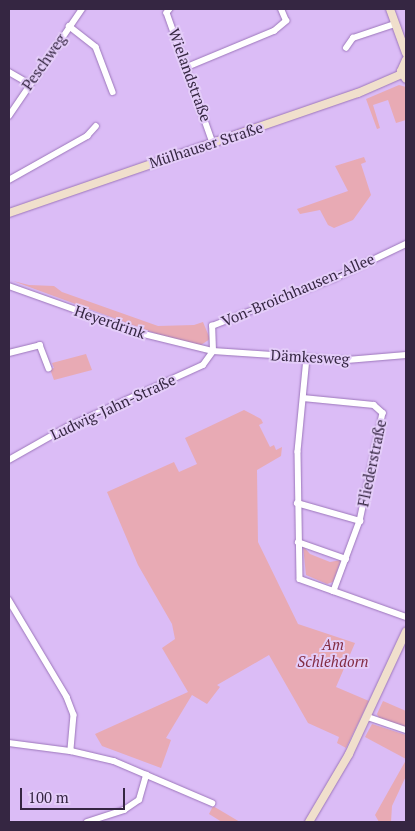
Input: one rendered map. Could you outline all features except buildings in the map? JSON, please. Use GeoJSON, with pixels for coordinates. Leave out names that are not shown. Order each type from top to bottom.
{"type":"FeatureCollection","features":[{"type":"Feature","properties":{"kind":"street","name":"Peschweg"},"geometry":{"type":"LineString","coordinates":[[9,116],[28,83],[82,9]]}},
{"type":"Feature","properties":{"kind":"street","name":"Wielandstraße"},"geometry":{"type":"LineString","coordinates":[[170,9],[167,13],[213,142]]}},
{"type":"Feature","properties":{"kind":"street"},"geometry":{"type":"LineString","coordinates":[[187,67],[274,31],[286,22],[281,9]]}},
{"type":"Feature","properties":{"kind":"street"},"geometry":{"type":"LineString","coordinates":[[390,9],[406,53]]}},
{"type":"Feature","properties":{"kind":"street"},"geometry":{"type":"LineString","coordinates":[[346,48],[354,38],[395,24]]}},
{"type":"Feature","properties":{"kind":"street"},"geometry":{"type":"LineString","coordinates":[[69,26],[96,47],[113,92]]}},
{"type":"Feature","properties":{"kind":"street","name":"Mülhauser Straße"},"geometry":{"type":"LineString","coordinates":[[9,213],[404,76],[402,67],[406,60]]}},
{"type":"Feature","properties":{"kind":"street"},"geometry":{"type":"LineString","coordinates":[[9,72],[28,83]]}},
{"type":"Feature","properties":{"kind":"street"},"geometry":{"type":"LineString","coordinates":[[9,180],[87,136],[96,126]]}},
{"type":"Feature","properties":{"kind":"street","name":"Von-Broichhausen-Allee"},"geometry":{"type":"LineString","coordinates":[[213,351],[212,326],[333,278],[406,244]]}},
{"type":"Feature","properties":{"kind":"street","name":"Heyerdrink"},"geometry":{"type":"LineString","coordinates":[[9,286],[144,334],[213,351]]}},
{"type":"Feature","properties":{"kind":"street"},"geometry":{"type":"LineString","coordinates":[[9,352],[40,345],[49,368]]}},
{"type":"Feature","properties":{"kind":"street","name":"Dämkesweg"},"geometry":{"type":"LineString","coordinates":[[213,351],[347,360],[406,355]]}},
{"type":"Feature","properties":{"kind":"street","name":"Ludwig-Jahn-Straße"},"geometry":{"type":"LineString","coordinates":[[9,460],[68,427],[203,366],[213,351]]}},
{"type":"Feature","properties":{"kind":"street"},"geometry":{"type":"LineString","coordinates":[[307,358],[297,503],[300,579],[406,617]]}},
{"type":"Feature","properties":{"kind":"street","name":"Fliederstraße"},"geometry":{"type":"LineString","coordinates":[[303,398],[374,405],[383,412],[360,521],[334,591]]}},
{"type":"Feature","properties":{"kind":"street"},"geometry":{"type":"LineString","coordinates":[[297,503],[360,521]]}},
{"type":"Feature","properties":{"kind":"street"},"geometry":{"type":"LineString","coordinates":[[298,542],[346,559]]}},
{"type":"Feature","properties":{"kind":"street"},"geometry":{"type":"LineString","coordinates":[[9,600],[66,696],[74,715],[72,751]]}},
{"type":"Feature","properties":{"kind":"street"},"geometry":{"type":"LineString","coordinates":[[309,822],[368,717],[406,632]]}},
{"type":"Feature","properties":{"kind":"street"},"geometry":{"type":"LineString","coordinates":[[368,717],[406,730]]}},
{"type":"Feature","properties":{"kind":"street"},"geometry":{"type":"LineString","coordinates":[[9,743],[72,751],[114,761],[212,803]]}},
{"type":"Feature","properties":{"kind":"street"},"geometry":{"type":"LineString","coordinates":[[87,822],[124,810],[139,800],[146,775]]}},
{"type":"Feature","properties":{"kind":"green space"},"geometry":{"type":"Polygon","coordinates":[[[399,85],[406,87],[406,120],[396,123],[388,100],[373,105],[380,128],[377,129],[366,99],[399,85]]]}},
{"type":"Feature","properties":{"kind":"green space"},"geometry":{"type":"Polygon","coordinates":[[[364,157],[366,162],[361,164],[371,195],[353,220],[334,228],[328,225],[320,210],[300,214],[297,209],[348,191],[335,166],[364,157]]]}},
{"type":"Feature","properties":{"kind":"green space"},"geometry":{"type":"Polygon","coordinates":[[[13,281],[29,285],[54,286],[62,292],[158,326],[194,325],[203,322],[210,339],[201,345],[168,338],[13,281]]]}},
{"type":"Feature","properties":{"kind":"green space"},"geometry":{"type":"Polygon","coordinates":[[[86,354],[92,370],[54,380],[50,369],[54,368],[52,363],[86,354]]]}},
{"type":"Feature","properties":{"kind":"green space","name":"Am Schlehdorn"},"geometry":{"type":"Polygon","coordinates":[[[244,410],[261,419],[263,423],[259,425],[270,447],[274,445],[276,450],[282,447],[281,456],[257,470],[258,542],[298,624],[355,643],[336,687],[369,701],[346,748],[337,743],[339,737],[308,723],[269,655],[217,685],[220,687],[207,704],[192,695],[166,738],[171,740],[161,768],[102,746],[95,734],[188,692],[162,648],[175,639],[172,624],[138,565],[107,492],[174,462],[179,472],[197,464],[185,438],[244,410]]]}},
{"type":"Feature","properties":{"kind":"green space"},"geometry":{"type":"Polygon","coordinates":[[[303,546],[310,554],[330,562],[341,560],[333,582],[327,584],[306,575],[303,546]]]}},
{"type":"Feature","properties":{"kind":"green space"},"geometry":{"type":"Polygon","coordinates":[[[383,701],[406,711],[406,729],[379,718],[377,714],[383,701]]]}},
{"type":"Feature","properties":{"kind":"green space"},"geometry":{"type":"Polygon","coordinates":[[[372,724],[406,735],[406,759],[365,737],[372,724]]]}},
{"type":"Feature","properties":{"kind":"green space"},"geometry":{"type":"Polygon","coordinates":[[[406,760],[406,776],[392,806],[391,822],[379,822],[375,815],[406,760]]]}},
{"type":"Feature","properties":{"kind":"green space"},"geometry":{"type":"Polygon","coordinates":[[[213,806],[240,822],[222,822],[209,814],[213,806]]]}}]}
